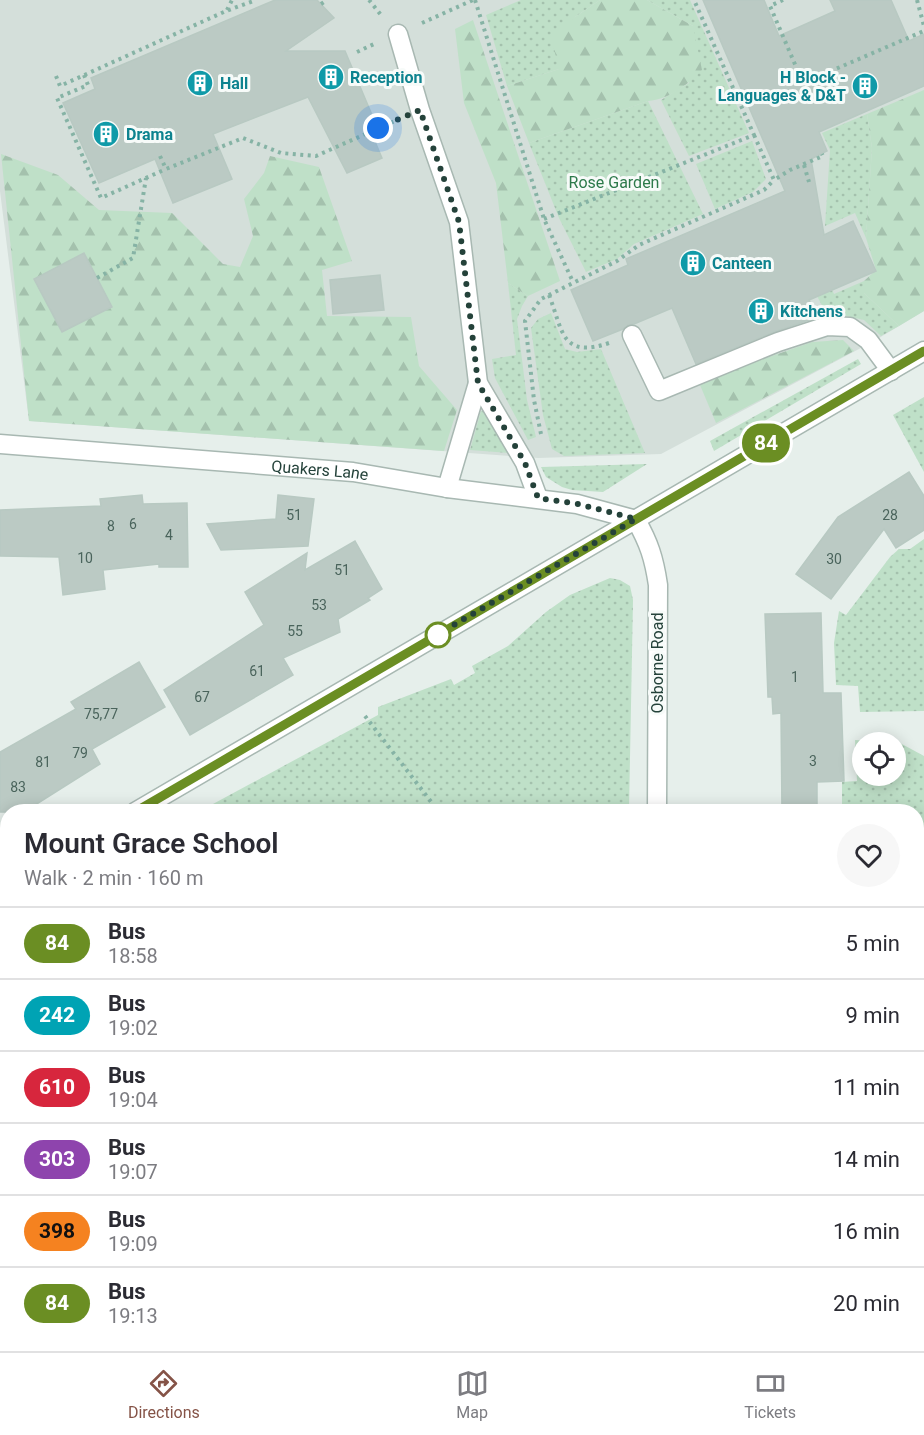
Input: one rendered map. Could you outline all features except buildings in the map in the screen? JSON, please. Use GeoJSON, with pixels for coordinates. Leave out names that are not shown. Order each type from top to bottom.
{"type":"FeatureCollection","features":[{"type":"Feature","properties":{"kind":"street"},"geometry":{"type":"LineString","coordinates":[[398,34],[420,110],[459,222],[478,383],[447,488]]}},
{"type":"Feature","properties":{"kind":"street"},"geometry":{"type":"LineString","coordinates":[[632,335],[659,391],[778,342],[827,326],[850,327],[868,340],[891,370]]}},
{"type":"Feature","properties":{"kind":"street"},"geometry":{"type":"LineString","coordinates":[[149,804],[924,351]]}},
{"type":"Feature","properties":{"kind":"street"},"geometry":{"type":"LineString","coordinates":[[478,383],[525,463],[538,498]]}},
{"type":"Feature","properties":{"kind":"street","name":"Quakers Lane"},"geometry":{"type":"LineString","coordinates":[[0,444],[353,472],[447,488],[578,504],[636,519]]}},
{"type":"Feature","properties":{"kind":"street","name":"Osborne Road"},"geometry":{"type":"LineString","coordinates":[[636,519],[649,543],[657,585],[657,804]]}},
{"type":"Feature","properties":{"kind":"path"},"geometry":{"type":"LineString","coordinates":[[226,11],[232,0]]}},
{"type":"Feature","properties":{"kind":"path"},"geometry":{"type":"LineString","coordinates":[[56,76],[60,86],[226,11],[256,0]]}},
{"type":"Feature","properties":{"kind":"path"},"geometry":{"type":"LineString","coordinates":[[321,4],[327,0]]}},
{"type":"Feature","properties":{"kind":"path"},"geometry":{"type":"LineString","coordinates":[[398,34],[474,0],[544,219],[573,282]]}},
{"type":"Feature","properties":{"kind":"path"},"geometry":{"type":"LineString","coordinates":[[694,0],[774,180]]}},
{"type":"Feature","properties":{"kind":"path"},"geometry":{"type":"LineString","coordinates":[[783,0],[768,6],[802,84],[924,31]]}},
{"type":"Feature","properties":{"kind":"path"},"geometry":{"type":"LineString","coordinates":[[917,0],[924,26]]}},
{"type":"Feature","properties":{"kind":"path"},"geometry":{"type":"LineString","coordinates":[[84,75],[88,85],[57,98],[101,198],[146,177],[243,138],[281,153],[316,156],[420,110]]}},
{"type":"Feature","properties":{"kind":"path"},"geometry":{"type":"LineString","coordinates":[[544,219],[754,135]]}},
{"type":"Feature","properties":{"kind":"path"},"geometry":{"type":"LineString","coordinates":[[541,435],[536,414],[525,321],[541,299],[617,261],[634,249],[764,190],[774,180],[823,156],[822,154]]}},
{"type":"Feature","properties":{"kind":"path"},"geometry":{"type":"LineString","coordinates":[[160,156],[166,169]]}},
{"type":"Feature","properties":{"kind":"path"},"geometry":{"type":"LineString","coordinates":[[804,165],[809,182]]}},
{"type":"Feature","properties":{"kind":"path"},"geometry":{"type":"LineString","coordinates":[[97,278],[133,258],[146,177]]}},
{"type":"Feature","properties":{"kind":"path"},"geometry":{"type":"LineString","coordinates":[[634,249],[637,254]]}},
{"type":"Feature","properties":{"kind":"path"},"geometry":{"type":"LineString","coordinates":[[549,295],[567,343],[576,348],[596,347],[632,335]]}},
{"type":"Feature","properties":{"kind":"path"},"geometry":{"type":"LineString","coordinates":[[365,716],[433,804]]}},
{"type":"Feature","properties":{"kind":"shaded area"},"geometry":{"type":"Polygon","coordinates":[[[0,0],[924,0],[924,311],[874,341],[661,454],[538,458],[29,421],[0,191],[0,0]]]}},
{"type":"Feature","properties":{"kind":"green space"},"geometry":{"type":"Polygon","coordinates":[[[521,0],[600,0],[575,17],[559,69],[507,86],[486,15],[521,0]]]}},
{"type":"Feature","properties":{"kind":"green space"},"geometry":{"type":"Polygon","coordinates":[[[600,0],[647,0],[693,26],[702,70],[684,86],[664,97],[529,143],[507,86],[559,69],[551,37],[600,0]]]}},
{"type":"Feature","properties":{"kind":"green space"},"geometry":{"type":"Polygon","coordinates":[[[647,0],[690,0],[749,133],[689,156],[661,100],[689,83],[693,26],[647,0]]]}},
{"type":"Feature","properties":{"kind":"green space"},"geometry":{"type":"Polygon","coordinates":[[[473,20],[560,281],[528,296],[508,283],[496,183],[464,103],[455,29],[473,20]]]}},
{"type":"Feature","properties":{"kind":"green space"},"geometry":{"type":"Polygon","coordinates":[[[924,90],[924,311],[899,326],[864,293],[864,281],[876,270],[866,238],[872,148],[867,114],[924,90]]]}},
{"type":"Feature","properties":{"kind":"green space","name":"Rose Garden"},"geometry":{"type":"Polygon","coordinates":[[[648,101],[703,214],[634,244],[617,259],[586,272],[559,218],[529,143],[648,101]]]}},
{"type":"Feature","properties":{"kind":"green space"},"geometry":{"type":"Polygon","coordinates":[[[867,114],[872,148],[866,238],[855,213],[825,226],[830,150],[822,133],[867,114]]]}},
{"type":"Feature","properties":{"kind":"green space"},"geometry":{"type":"Polygon","coordinates":[[[752,141],[766,179],[753,192],[715,209],[696,164],[752,141]]]}},
{"type":"Feature","properties":{"kind":"green space"},"geometry":{"type":"Polygon","coordinates":[[[1,154],[58,175],[99,210],[172,213],[223,264],[240,267],[253,236],[244,199],[264,173],[270,156],[319,167],[352,261],[322,270],[327,316],[411,317],[419,366],[457,410],[444,451],[29,421],[1,154]]]}},
{"type":"Feature","properties":{"kind":"green space"},"geometry":{"type":"Polygon","coordinates":[[[819,263],[834,294],[864,281],[864,293],[899,326],[881,336],[864,320],[825,311],[803,270],[819,263]]]}},
{"type":"Feature","properties":{"kind":"green space"},"geometry":{"type":"Polygon","coordinates":[[[508,283],[528,296],[517,319],[527,400],[536,437],[528,440],[495,378],[492,359],[516,355],[508,283]]]}},
{"type":"Feature","properties":{"kind":"green space"},"geometry":{"type":"Polygon","coordinates":[[[551,313],[565,349],[577,352],[601,349],[645,453],[564,456],[552,449],[543,415],[531,328],[538,319],[551,313]]]}},
{"type":"Feature","properties":{"kind":"green space"},"geometry":{"type":"Polygon","coordinates":[[[843,340],[854,351],[716,423],[700,385],[812,342],[843,340]]]}},
{"type":"Feature","properties":{"kind":"green space"},"geometry":{"type":"Polygon","coordinates":[[[858,359],[861,364],[714,451],[710,441],[858,359]]]}},
{"type":"Feature","properties":{"kind":"green space"},"geometry":{"type":"Polygon","coordinates":[[[924,397],[924,472],[893,415],[924,397]]]}},
{"type":"Feature","properties":{"kind":"green space"},"geometry":{"type":"Polygon","coordinates":[[[481,411],[488,412],[509,453],[470,450],[481,411]]]}},
{"type":"Feature","properties":{"kind":"green space"},"geometry":{"type":"Polygon","coordinates":[[[647,464],[603,492],[562,487],[546,477],[541,467],[647,464]]]}},
{"type":"Feature","properties":{"kind":"green space"},"geometry":{"type":"Polygon","coordinates":[[[924,539],[924,711],[860,712],[858,686],[836,685],[834,643],[839,611],[846,615],[890,557],[899,549],[910,549],[924,539]]]}},
{"type":"Feature","properties":{"kind":"green space"},"geometry":{"type":"Polygon","coordinates":[[[610,578],[620,580],[630,586],[633,600],[629,804],[213,804],[378,715],[378,707],[451,679],[454,685],[475,673],[472,666],[508,646],[546,612],[570,595],[610,578]]]}},
{"type":"Feature","properties":{"kind":"green space"},"geometry":{"type":"Polygon","coordinates":[[[906,746],[924,756],[924,804],[842,804],[842,782],[852,781],[852,786],[906,786],[906,746]]]}},
{"type":"Feature","properties":{"kind":"bus line","name":"84"},"geometry":{"type":"LineString","coordinates":[[149,804],[924,351]]}},
{"type":"Feature","properties":{"kind":"place","name":"Reception"},"geometry":{"type":"Point","coordinates":[331,77]}},
{"type":"Feature","properties":{"kind":"place","name":"Hall"},"geometry":{"type":"Point","coordinates":[200,83]}},
{"type":"Feature","properties":{"kind":"place","name":"H Block - Languages & D&T"},"geometry":{"type":"Point","coordinates":[865,86]}},
{"type":"Feature","properties":{"kind":"place","name":"Drama"},"geometry":{"type":"Point","coordinates":[106,134]}},
{"type":"Feature","properties":{"kind":"place","name":"Canteen"},"geometry":{"type":"Point","coordinates":[693,263]}},
{"type":"Feature","properties":{"kind":"place","name":"Kitchens"},"geometry":{"type":"Point","coordinates":[761,311]}},
{"type":"Feature","properties":{"kind":"route"},"geometry":{"type":"LineString","coordinates":[[378,128],[420,110],[459,222],[478,383],[525,463],[538,498],[578,504],[636,519],[428,640],[438,635]]}}]}
